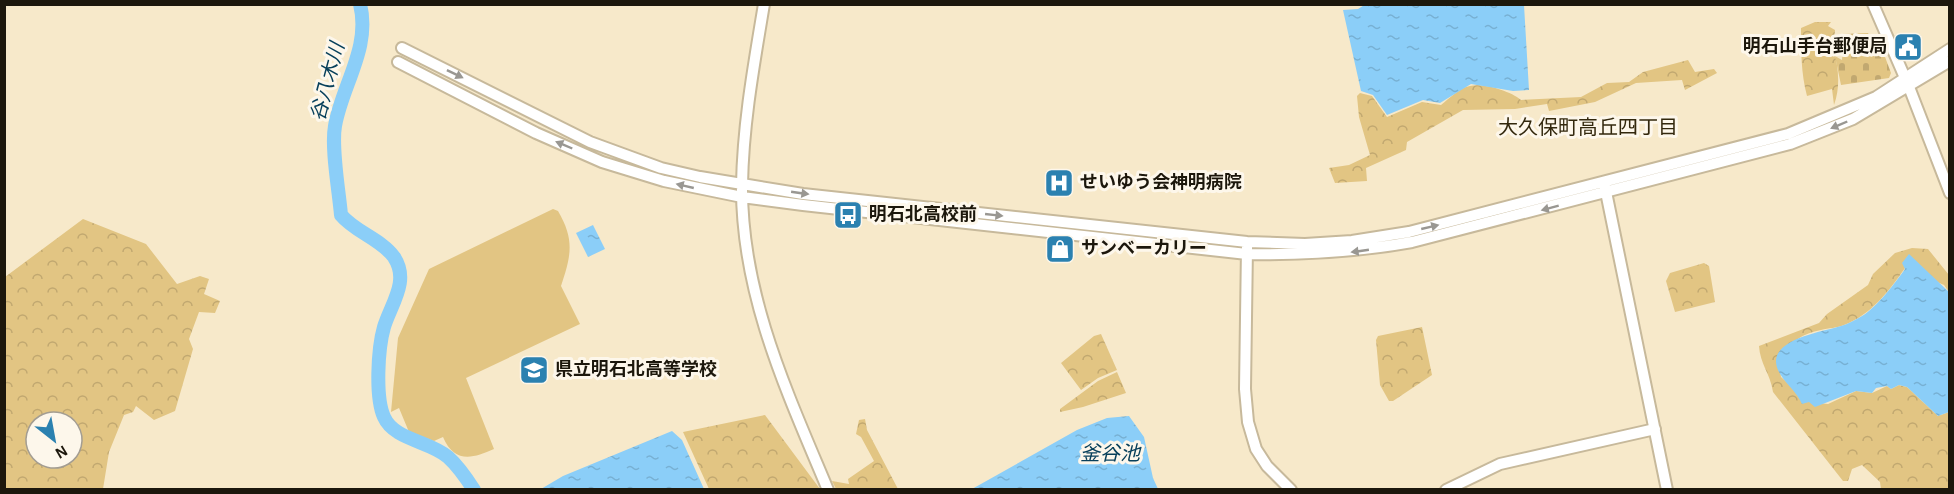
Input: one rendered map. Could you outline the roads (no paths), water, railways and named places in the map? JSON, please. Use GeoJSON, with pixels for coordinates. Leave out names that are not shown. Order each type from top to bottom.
{"type":"FeatureCollection","features":[{"type":"Feature","properties":{"kind":"street"},"geometry":{"type":"LineString","coordinates":[[764,4],[747,107],[742,184],[751,274],[762,324],[780,374],[828,489]]}},
{"type":"Feature","properties":{"kind":"street"},"geometry":{"type":"LineString","coordinates":[[1873,4],[1950,193]]}},
{"type":"Feature","properties":{"kind":"street"},"geometry":{"type":"LineString","coordinates":[[402,48],[590,142],[661,168],[803,194],[1247,248]]}},
{"type":"Feature","properties":{"kind":"street"},"geometry":{"type":"LineString","coordinates":[[398,62],[536,133],[602,162],[664,181],[742,197],[1247,248],[1355,252],[1412,243],[1605,188],[1821,133],[1853,119],[1907,83],[1950,49]]}},
{"type":"Feature","properties":{"kind":"street"},"geometry":{"type":"LineString","coordinates":[[1907,83],[1950,61]]}},
{"type":"Feature","properties":{"kind":"street"},"geometry":{"type":"LineString","coordinates":[[1605,188],[1667,489]]}},
{"type":"Feature","properties":{"kind":"street"},"geometry":{"type":"LineString","coordinates":[[1247,248],[1245,389],[1248,422],[1256,449],[1267,466],[1291,489]]}},
{"type":"Feature","properties":{"kind":"street"},"geometry":{"type":"LineString","coordinates":[[1446,489],[1463,479],[1511,461],[1654,429]]}},
{"type":"Feature","properties":{"kind":"water"},"geometry":{"type":"Polygon","coordinates":[[[1366,4],[1524,5],[1529,90],[1513,91],[1471,84],[1440,103],[1423,100],[1387,115],[1373,95],[1361,91],[1343,10],[1358,9],[1366,4]]]}},
{"type":"Feature","properties":{"kind":"water"},"geometry":{"type":"Polygon","coordinates":[[[593,225],[605,249],[588,257],[576,233],[593,225]]]}},
{"type":"Feature","properties":{"kind":"water"},"geometry":{"type":"Polygon","coordinates":[[[1909,254],[1949,292],[1949,412],[1938,416],[1907,387],[1899,385],[1891,389],[1887,386],[1876,388],[1872,393],[1856,391],[1815,407],[1809,402],[1802,404],[1777,368],[1778,354],[1792,341],[1846,324],[1868,312],[1905,269],[1902,263],[1909,254]]]}},
{"type":"Feature","properties":{"kind":"water","name":"釜谷池"},"geometry":{"type":"Polygon","coordinates":[[[1129,416],[1144,437],[1153,478],[1158,489],[972,489],[1077,430],[1107,418],[1129,416]]]}},
{"type":"Feature","properties":{"kind":"water"},"geometry":{"type":"Polygon","coordinates":[[[672,431],[682,440],[704,489],[541,489],[563,476],[672,431]]]}},
{"type":"Feature","properties":{"kind":"waterway","name":"谷八木川"},"geometry":{"type":"LineString","coordinates":[[360,4],[362,36],[335,126],[334,146],[341,215],[389,251],[394,257],[400,275],[398,292],[384,327],[380,347],[378,385],[381,408],[389,425],[396,431],[448,457],[459,468],[474,490]]}},
{"type":"Feature","properties":{"kind":"place","name":"明石山手台郵便局"},"geometry":{"type":"Point","coordinates":[1908,47]}},
{"type":"Feature","properties":{"kind":"place","name":"せいゆう会神明病院"},"geometry":{"type":"Point","coordinates":[1059,183]}},
{"type":"Feature","properties":{"kind":"place","name":"明石北高校前"},"geometry":{"type":"Point","coordinates":[848,215]}},
{"type":"Feature","properties":{"kind":"place","name":"サンベーカリー"},"geometry":{"type":"Point","coordinates":[1060,249]}},
{"type":"Feature","properties":{"kind":"place","name":"県立明石北高等学校"},"geometry":{"type":"Point","coordinates":[534,370]}},
{"type":"Feature","properties":{"kind":"district","name":"大久保町高丘四丁目"},"geometry":{"type":"Point","coordinates":[1588,128]}}]}
